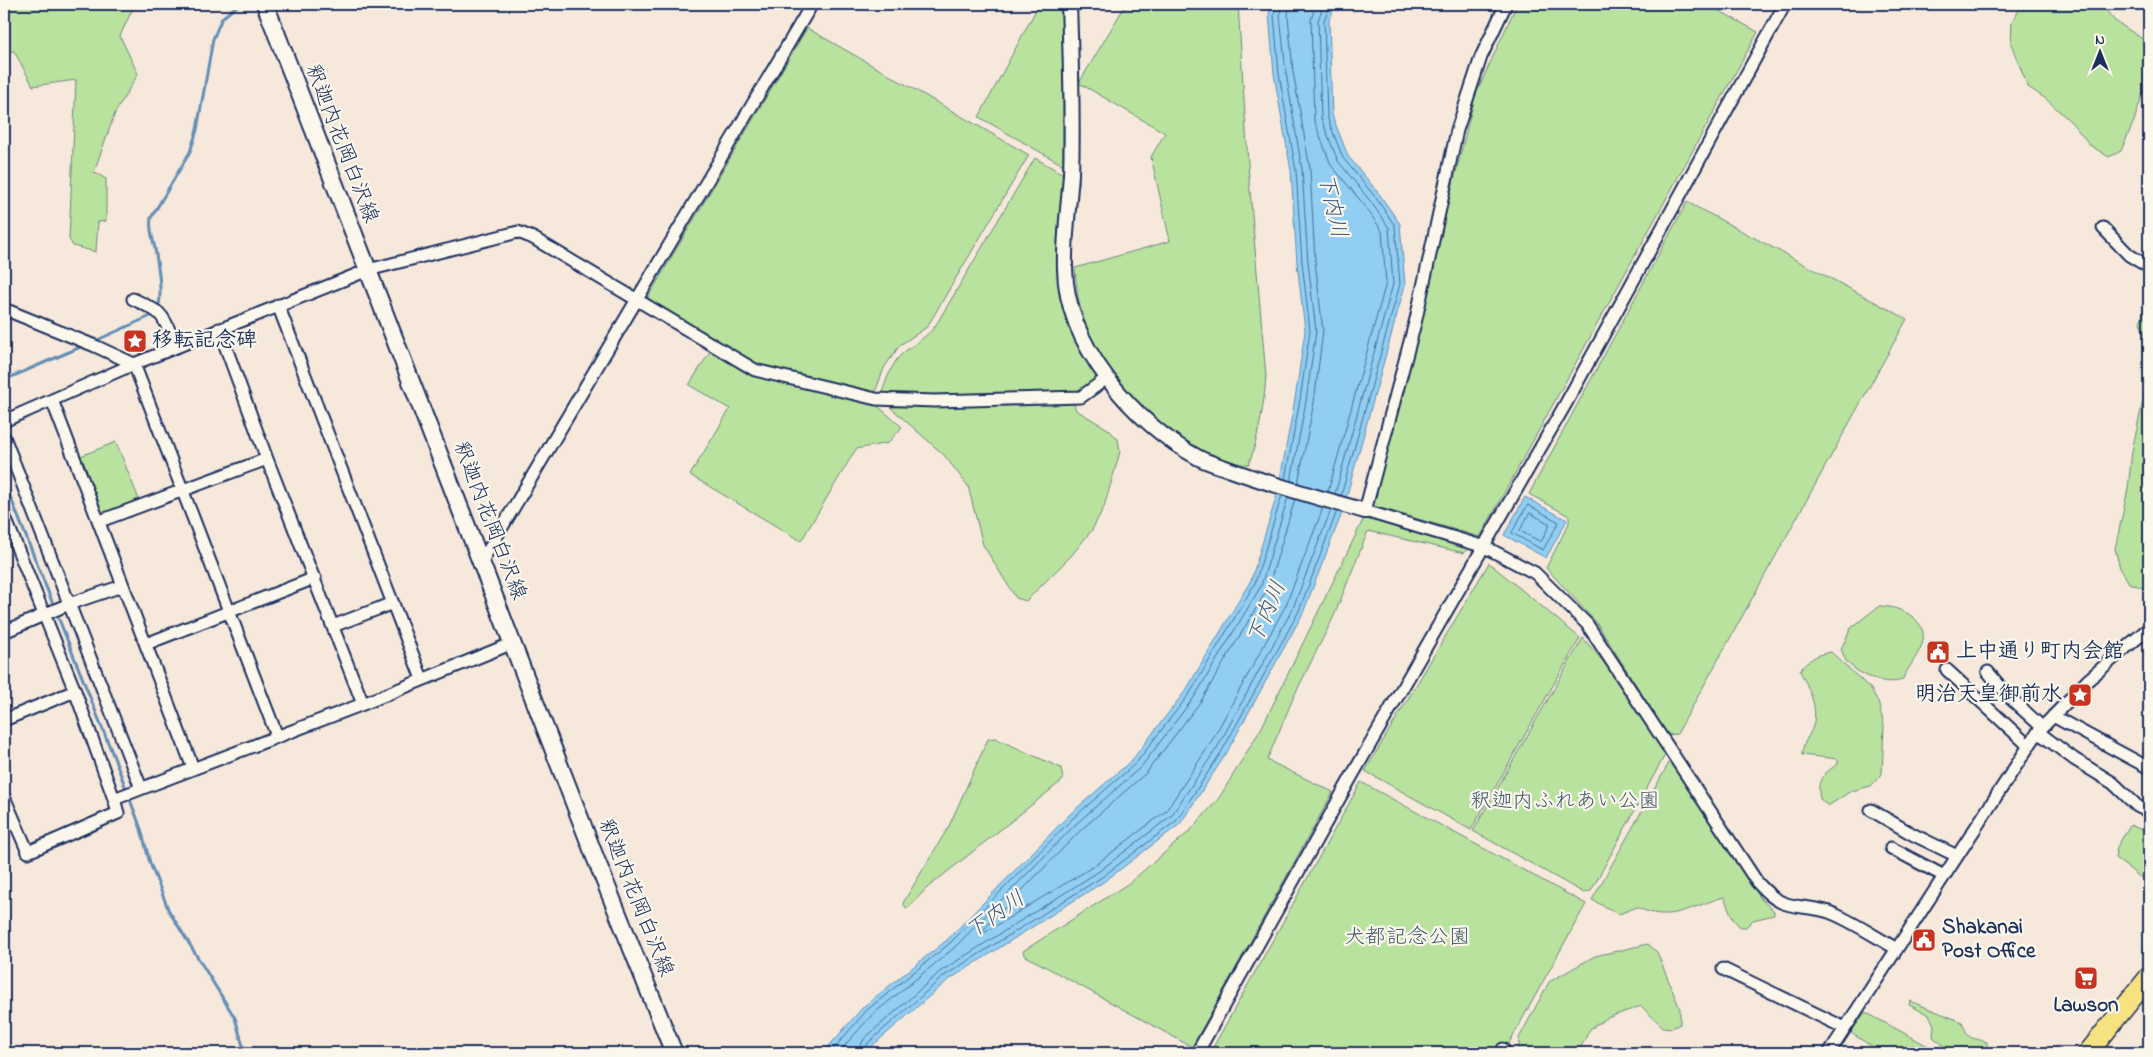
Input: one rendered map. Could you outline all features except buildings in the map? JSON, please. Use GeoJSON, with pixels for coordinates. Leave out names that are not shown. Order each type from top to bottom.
{"type":"FeatureCollection","features":[{"type":"Feature","properties":{"kind":"highway"},"geometry":{"type":"LineString","coordinates":[[2088,1053],[2149,977]]}},
{"type":"Feature","properties":{"kind":"main road","name":"釈迦内花岡白沢線"},"geometry":{"type":"LineString","coordinates":[[265,4],[482,560],[595,857],[674,1053]]}},
{"type":"Feature","properties":{"kind":"street"},"geometry":{"type":"LineString","coordinates":[[482,560],[812,4]]}},
{"type":"Feature","properties":{"kind":"street"},"geometry":{"type":"LineString","coordinates":[[1069,4],[1072,86],[1070,175],[1064,269],[1077,325],[1107,378],[1147,423],[1199,458],[1256,480],[1485,547],[1535,572],[1587,624],[1757,882],[1770,897],[1791,907],[1829,912],[1897,949]]}},
{"type":"Feature","properties":{"kind":"street"},"geometry":{"type":"LineString","coordinates":[[1365,511],[1416,319],[1457,130],[1481,56],[1506,4]]}},
{"type":"Feature","properties":{"kind":"street"},"geometry":{"type":"LineString","coordinates":[[1197,1053],[1353,774],[1485,547],[1627,294],[1785,4]]}},
{"type":"Feature","properties":{"kind":"street"},"geometry":{"type":"LineString","coordinates":[[2102,228],[2129,255],[2149,267]]}},
{"type":"Feature","properties":{"kind":"street"},"geometry":{"type":"LineString","coordinates":[[4,420],[134,364],[368,270],[518,232],[533,238],[756,370],[876,399],[936,401],[1081,397],[1107,378]]}},
{"type":"Feature","properties":{"kind":"street"},"geometry":{"type":"LineString","coordinates":[[133,299],[158,311],[164,318],[176,347]]}},
{"type":"Feature","properties":{"kind":"street"},"geometry":{"type":"LineString","coordinates":[[278,305],[422,679]]}},
{"type":"Feature","properties":{"kind":"street"},"geometry":{"type":"LineString","coordinates":[[4,309],[134,364],[227,612],[276,736]]}},
{"type":"Feature","properties":{"kind":"street"},"geometry":{"type":"LineString","coordinates":[[219,329],[266,459],[315,578],[363,704]]}},
{"type":"Feature","properties":{"kind":"street"},"geometry":{"type":"LineString","coordinates":[[52,400],[100,521],[122,586],[194,768]]}},
{"type":"Feature","properties":{"kind":"street"},"geometry":{"type":"LineString","coordinates":[[4,437],[66,605],[138,789]]}},
{"type":"Feature","properties":{"kind":"street"},"geometry":{"type":"LineString","coordinates":[[100,521],[266,459]]}},
{"type":"Feature","properties":{"kind":"street"},"geometry":{"type":"LineString","coordinates":[[4,515],[47,614],[75,691],[118,798],[118,813],[28,852],[4,797]]}},
{"type":"Feature","properties":{"kind":"street"},"geometry":{"type":"LineString","coordinates":[[146,644],[315,578]]}},
{"type":"Feature","properties":{"kind":"street"},"geometry":{"type":"LineString","coordinates":[[4,632],[66,605],[122,586]]}},
{"type":"Feature","properties":{"kind":"street"},"geometry":{"type":"LineString","coordinates":[[333,626],[392,603]]}},
{"type":"Feature","properties":{"kind":"street"},"geometry":{"type":"LineString","coordinates":[[1829,1053],[2040,729],[2088,680],[2149,628]]}},
{"type":"Feature","properties":{"kind":"street"},"geometry":{"type":"LineString","coordinates":[[118,798],[363,704],[513,643]]}},
{"type":"Feature","properties":{"kind":"street"},"geometry":{"type":"LineString","coordinates":[[1947,670],[2029,746]]}},
{"type":"Feature","properties":{"kind":"street"},"geometry":{"type":"LineString","coordinates":[[1988,672],[2040,729],[2074,759],[2114,783],[2137,806],[2149,812]]}},
{"type":"Feature","properties":{"kind":"street"},"geometry":{"type":"LineString","coordinates":[[4,720],[75,691]]}},
{"type":"Feature","properties":{"kind":"street"},"geometry":{"type":"LineString","coordinates":[[2053,716],[2149,768]]}},
{"type":"Feature","properties":{"kind":"street"},"geometry":{"type":"LineString","coordinates":[[1871,810],[1912,834],[1957,856]]}},
{"type":"Feature","properties":{"kind":"street"},"geometry":{"type":"LineString","coordinates":[[1891,848],[1944,876]]}},
{"type":"Feature","properties":{"kind":"street"},"geometry":{"type":"LineString","coordinates":[[1723,969],[1845,1028]]}},
{"type":"Feature","properties":{"kind":"green space"},"geometry":{"type":"Polygon","coordinates":[[[4,4],[135,4],[120,36],[138,74],[115,113],[94,172],[106,179],[106,221],[98,222],[96,252],[73,246],[69,239],[76,80],[33,86],[14,51],[4,52],[4,4]]]}},
{"type":"Feature","properties":{"kind":"green space"},"geometry":{"type":"Polygon","coordinates":[[[1039,4],[1061,4],[1063,165],[979,117],[1039,4]]]}},
{"type":"Feature","properties":{"kind":"green space"},"geometry":{"type":"Polygon","coordinates":[[[1126,4],[1238,4],[1249,179],[1266,376],[1256,442],[1249,464],[1227,462],[1204,454],[1181,440],[1158,422],[1118,381],[1103,360],[1092,342],[1082,315],[1075,268],[1170,241],[1151,157],[1165,133],[1079,83],[1126,4]]]}},
{"type":"Feature","properties":{"kind":"green space"},"geometry":{"type":"Polygon","coordinates":[[[1517,4],[1707,4],[1758,32],[1480,537],[1370,505],[1424,301],[1475,96],[1517,4]]]}},
{"type":"Feature","properties":{"kind":"green space"},"geometry":{"type":"Polygon","coordinates":[[[2023,4],[2101,4],[2115,21],[2149,43],[2149,74],[2134,121],[2121,151],[2109,157],[2091,146],[2072,123],[2046,99],[2028,87],[2011,44],[2012,21],[2023,4]]]}},
{"type":"Feature","properties":{"kind":"green space"},"geometry":{"type":"Polygon","coordinates":[[[807,28],[1029,155],[927,327],[900,345],[884,368],[874,395],[757,365],[647,299],[807,28]]]}},
{"type":"Feature","properties":{"kind":"green space"},"geometry":{"type":"Polygon","coordinates":[[[1035,158],[1065,175],[1057,242],[1059,293],[1069,327],[1097,377],[1084,389],[1077,392],[881,395],[895,362],[907,349],[924,337],[936,325],[1035,158]]]}},
{"type":"Feature","properties":{"kind":"green space"},"geometry":{"type":"Polygon","coordinates":[[[1687,202],[1907,319],[1677,734],[1668,735],[1596,622],[1546,568],[1569,523],[1569,516],[1529,494],[1687,202]]]}},
{"type":"Feature","properties":{"kind":"green space"},"geometry":{"type":"Polygon","coordinates":[[[2144,311],[2149,311],[2149,348],[2140,322],[2144,311]]]}},
{"type":"Feature","properties":{"kind":"green space"},"geometry":{"type":"Polygon","coordinates":[[[711,350],[873,402],[902,427],[888,443],[856,449],[801,541],[690,475],[730,409],[689,385],[711,350]]]}},
{"type":"Feature","properties":{"kind":"green space"},"geometry":{"type":"Polygon","coordinates":[[[2149,373],[2149,588],[2143,588],[2129,583],[2120,568],[2115,549],[2128,489],[2132,451],[2149,373]]]}},
{"type":"Feature","properties":{"kind":"green space"},"geometry":{"type":"Polygon","coordinates":[[[1073,402],[1076,410],[1108,429],[1118,439],[1120,452],[1104,507],[1092,530],[1071,556],[1026,601],[1016,598],[983,545],[968,486],[944,455],[890,407],[1073,402]]]}},
{"type":"Feature","properties":{"kind":"green space"},"geometry":{"type":"Polygon","coordinates":[[[116,442],[140,502],[106,516],[101,513],[78,457],[116,442]]]}},
{"type":"Feature","properties":{"kind":"green space"},"geometry":{"type":"Polygon","coordinates":[[[1364,518],[1468,549],[1464,553],[1368,531],[1334,616],[1294,696],[1267,760],[1333,792],[1192,1047],[1024,955],[1023,951],[1129,883],[1190,831],[1219,798],[1262,727],[1364,518]]]}},
{"type":"Feature","properties":{"kind":"green space"},"geometry":{"type":"Polygon","coordinates":[[[1489,563],[1580,638],[1471,830],[1365,771],[1489,563]]]}},
{"type":"Feature","properties":{"kind":"green space"},"geometry":{"type":"Polygon","coordinates":[[[1879,606],[1894,608],[1909,614],[1916,619],[1923,633],[1923,641],[1917,655],[1902,680],[1896,682],[1881,681],[1859,672],[1847,662],[1841,649],[1851,628],[1879,606]]]}},
{"type":"Feature","properties":{"kind":"green space","name":"釈迦内ふれあい公園"},"geometry":{"type":"Polygon","coordinates":[[[1583,638],[1620,681],[1666,753],[1591,891],[1584,893],[1473,831],[1583,638]]]}},
{"type":"Feature","properties":{"kind":"green space"},"geometry":{"type":"Polygon","coordinates":[[[1831,652],[1871,689],[1878,702],[1884,725],[1882,774],[1871,786],[1851,791],[1828,806],[1820,799],[1819,786],[1825,774],[1838,764],[1838,759],[1802,755],[1803,748],[1813,726],[1815,712],[1812,697],[1800,671],[1813,658],[1831,652]]]}},
{"type":"Feature","properties":{"kind":"green space"},"geometry":{"type":"Polygon","coordinates":[[[995,738],[1061,768],[1063,780],[927,888],[907,909],[903,903],[949,826],[988,739],[995,738]]]}},
{"type":"Feature","properties":{"kind":"green space"},"geometry":{"type":"Polygon","coordinates":[[[1670,761],[1676,765],[1761,899],[1774,911],[1774,915],[1753,920],[1746,927],[1740,927],[1733,919],[1724,897],[1691,909],[1670,914],[1649,912],[1637,907],[1619,914],[1592,900],[1670,761]]]}},
{"type":"Feature","properties":{"kind":"green space","name":"犬都記念公園"},"geometry":{"type":"Polygon","coordinates":[[[1361,782],[1586,904],[1509,1043],[1511,1053],[1214,1053],[1211,1051],[1361,782]]]}},
{"type":"Feature","properties":{"kind":"green space"},"geometry":{"type":"Polygon","coordinates":[[[2149,822],[2149,884],[2115,858],[2117,847],[2130,825],[2142,830],[2149,822]]]}},
{"type":"Feature","properties":{"kind":"green space"},"geometry":{"type":"Polygon","coordinates":[[[1648,944],[1657,952],[1680,1009],[1680,1024],[1672,1028],[1663,1027],[1641,1006],[1607,1018],[1590,1029],[1578,1053],[1519,1053],[1519,1038],[1549,982],[1595,956],[1648,944]]]}},
{"type":"Feature","properties":{"kind":"green space"},"geometry":{"type":"Polygon","coordinates":[[[1910,1001],[1962,1022],[1969,1036],[1987,1042],[1987,1049],[1984,1053],[1953,1053],[1933,1037],[1934,1025],[1929,1015],[1909,1005],[1910,1001]]]}},
{"type":"Feature","properties":{"kind":"green space"},"geometry":{"type":"Polygon","coordinates":[[[1865,1012],[1941,1053],[1882,1053],[1851,1033],[1865,1012]]]}},
{"type":"Feature","properties":{"kind":"water","name":"下内川"},"geometry":{"type":"Polygon","coordinates":[[[1271,4],[1336,4],[1329,20],[1332,115],[1348,156],[1380,195],[1400,224],[1405,285],[1342,513],[1303,613],[1226,754],[1180,824],[1105,881],[947,981],[871,1047],[867,1053],[823,1053],[864,1006],[947,940],[1069,815],[1132,760],[1186,690],[1251,580],[1277,495],[1295,399],[1305,331],[1297,263],[1291,171],[1274,74],[1269,14],[1271,4]]]}},
{"type":"Feature","properties":{"kind":"water"},"geometry":{"type":"Polygon","coordinates":[[[1525,497],[1567,520],[1546,558],[1504,535],[1525,497]]]}},
{"type":"Feature","properties":{"kind":"waterway"},"geometry":{"type":"LineString","coordinates":[[159,305],[159,277],[151,230],[151,218],[190,152],[197,130],[213,39],[222,18],[238,5]]}},
{"type":"Feature","properties":{"kind":"waterway"},"geometry":{"type":"LineString","coordinates":[[95,341],[153,315]]}},
{"type":"Feature","properties":{"kind":"waterway"},"geometry":{"type":"LineString","coordinates":[[4,380],[83,346]]}},
{"type":"Feature","properties":{"kind":"waterway"},"geometry":{"type":"LineString","coordinates":[[4,481],[119,770],[141,829],[150,863],[169,911],[235,1018],[245,1053]]}},
{"type":"Feature","properties":{"kind":"place","name":"移転記念碑"},"geometry":{"type":"Point","coordinates":[135,341]}},
{"type":"Feature","properties":{"kind":"place","name":"上中通り町内会館"},"geometry":{"type":"Point","coordinates":[1938,652]}},
{"type":"Feature","properties":{"kind":"place","name":"明治天皇御前水"},"geometry":{"type":"Point","coordinates":[2080,695]}},
{"type":"Feature","properties":{"kind":"place","name":"Shakanai Post Office"},"geometry":{"type":"Point","coordinates":[1924,940]}},
{"type":"Feature","properties":{"kind":"place","name":"Lawson"},"geometry":{"type":"Point","coordinates":[2086,978]}}]}
